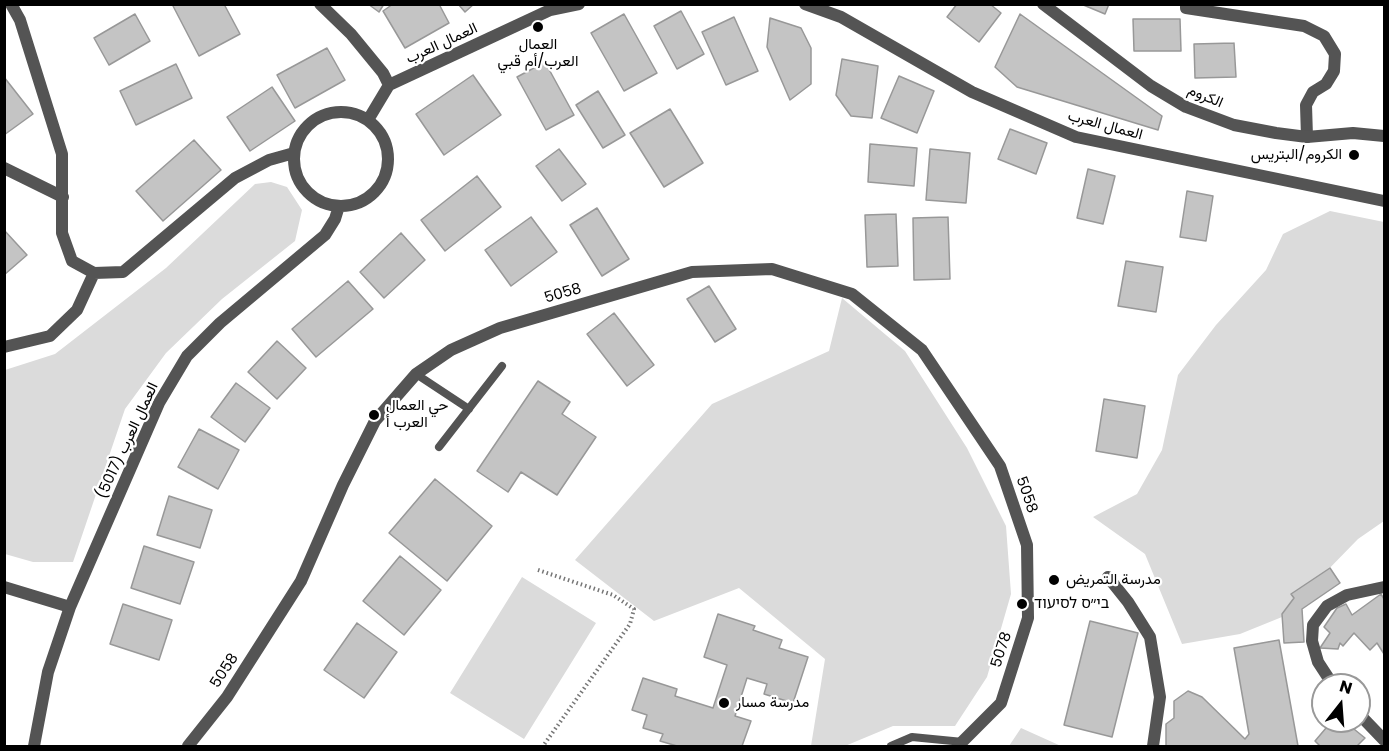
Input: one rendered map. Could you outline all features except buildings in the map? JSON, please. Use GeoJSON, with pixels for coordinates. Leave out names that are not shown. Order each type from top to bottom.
{"type":"FeatureCollection","features":[{"type":"Feature","properties":{"kind":"street"},"geometry":{"type":"LineString","coordinates":[[11,4],[20,20],[62,154],[62,233],[72,261],[94,273],[123,272],[235,178],[269,160],[294,153]]}},
{"type":"Feature","properties":{"kind":"street"},"geometry":{"type":"LineString","coordinates":[[320,4],[351,34],[382,73],[388,85],[368,120]]}},
{"type":"Feature","properties":{"kind":"street","name":"العمال العرب"},"geometry":{"type":"LineString","coordinates":[[388,85],[548,7],[579,4]]}},
{"type":"Feature","properties":{"kind":"street","name":"العمال العرب"},"geometry":{"type":"LineString","coordinates":[[805,4],[841,17],[972,92],[1076,137],[1384,201]]}},
{"type":"Feature","properties":{"kind":"street","name":"العمال العرب"},"geometry":{"type":"LineString","coordinates":[[828,4],[841,17]]}},
{"type":"Feature","properties":{"kind":"street","name":"الكروم"},"geometry":{"type":"LineString","coordinates":[[1043,4],[1151,86],[1186,107],[1234,125],[1307,137],[1353,134],[1384,136]]}},
{"type":"Feature","properties":{"kind":"street"},"geometry":{"type":"LineString","coordinates":[[1186,4],[1186,8],[1304,26],[1324,36],[1335,54],[1334,70],[1326,84],[1312,92],[1306,105],[1307,137]]}},
{"type":"Feature","properties":{"kind":"street"},"geometry":{"type":"LineString","coordinates":[[339,111],[354,113],[368,120],[377,129],[388,150],[386,174],[372,195],[361,201],[339,206],[317,199],[301,184],[294,164],[294,153],[304,129],[326,114],[339,111]]}},
{"type":"Feature","properties":{"kind":"street"},"geometry":{"type":"LineString","coordinates":[[4,168],[63,197]]}},
{"type":"Feature","properties":{"kind":"street","name":"العمال العرب (5017)"},"geometry":{"type":"LineString","coordinates":[[34,747],[48,672],[70,607],[159,403],[187,356],[220,323],[325,235],[335,219],[339,206]]}},
{"type":"Feature","properties":{"kind":"street","name":"5058"},"geometry":{"type":"LineString","coordinates":[[188,747],[227,697],[301,581],[343,484],[375,421],[416,374],[451,350],[511,325],[693,272],[772,269],[852,294],[922,350],[1000,466],[1027,545]]}},
{"type":"Feature","properties":{"kind":"street"},"geometry":{"type":"LineString","coordinates":[[4,347],[51,336],[77,310],[94,273]]}},
{"type":"Feature","properties":{"kind":"street","name":"5078"},"geometry":{"type":"LineString","coordinates":[[960,744],[1001,703],[1028,618],[1027,545]]}},
{"type":"Feature","properties":{"kind":"street"},"geometry":{"type":"LineString","coordinates":[[1108,577],[1128,602],[1150,638],[1160,697],[1153,747]]}},
{"type":"Feature","properties":{"kind":"street"},"geometry":{"type":"LineString","coordinates":[[4,587],[70,607]]}},
{"type":"Feature","properties":{"kind":"street"},"geometry":{"type":"LineString","coordinates":[[1325,673],[1318,662],[1312,641],[1313,625],[1327,606],[1347,595],[1384,587]]}},
{"type":"Feature","properties":{"kind":"street"},"geometry":{"type":"LineString","coordinates":[[1371,726],[1384,740]]}},
{"type":"Feature","properties":{"kind":"lane"},"geometry":{"type":"LineString","coordinates":[[439,447],[502,366]]}},
{"type":"Feature","properties":{"kind":"lane"},"geometry":{"type":"LineString","coordinates":[[416,374],[469,409]]}},
{"type":"Feature","properties":{"kind":"lane"},"geometry":{"type":"LineString","coordinates":[[891,747],[912,737],[960,744]]}},
{"type":"Feature","properties":{"kind":"path"},"geometry":{"type":"LineString","coordinates":[[538,570],[614,595],[634,609],[630,624],[543,747]]}},
{"type":"Feature","properties":{"kind":"shaded area"},"geometry":{"type":"Polygon","coordinates":[[[271,182],[287,187],[302,210],[295,241],[222,299],[166,353],[125,409],[73,562],[33,562],[5,554],[5,370],[55,354],[166,268],[255,184],[271,182]]]}},
{"type":"Feature","properties":{"kind":"shaded area"},"geometry":{"type":"Polygon","coordinates":[[[1330,211],[1384,222],[1384,521],[1358,539],[1282,617],[1240,634],[1182,644],[1145,554],[1093,517],[1137,494],[1162,450],[1178,375],[1216,325],[1266,270],[1283,234],[1330,211]]]}},
{"type":"Feature","properties":{"kind":"shaded area"},"geometry":{"type":"Polygon","coordinates":[[[842,298],[905,351],[967,448],[1006,526],[1011,594],[987,677],[955,726],[893,726],[845,746],[811,746],[825,659],[739,588],[654,621],[575,560],[712,404],[829,351],[842,298]]]}},
{"type":"Feature","properties":{"kind":"shaded area"},"geometry":{"type":"Polygon","coordinates":[[[522,577],[596,623],[524,739],[450,693],[522,577]]]}},
{"type":"Feature","properties":{"kind":"shaded area"},"geometry":{"type":"Polygon","coordinates":[[[1021,728],[1061,746],[1009,746],[1021,728]]]}},
{"type":"Feature","properties":{"kind":"place","name":"العمال العرب/أم قبي"},"geometry":{"type":"Point","coordinates":[538,27]}},
{"type":"Feature","properties":{"kind":"place","name":"الكروم/البتريس"},"geometry":{"type":"Point","coordinates":[1354,155]}},
{"type":"Feature","properties":{"kind":"place","name":"حي العمال العرب أ"},"geometry":{"type":"Point","coordinates":[374,415]}},
{"type":"Feature","properties":{"kind":"place","name":"مدرسة التمريض"},"geometry":{"type":"Point","coordinates":[1054,580]}},
{"type":"Feature","properties":{"kind":"place","name":"בי״ס לסיעוד"},"geometry":{"type":"Point","coordinates":[1022,604]}},
{"type":"Feature","properties":{"kind":"place","name":"مدرسة مسار"},"geometry":{"type":"Point","coordinates":[724,703]}}]}
